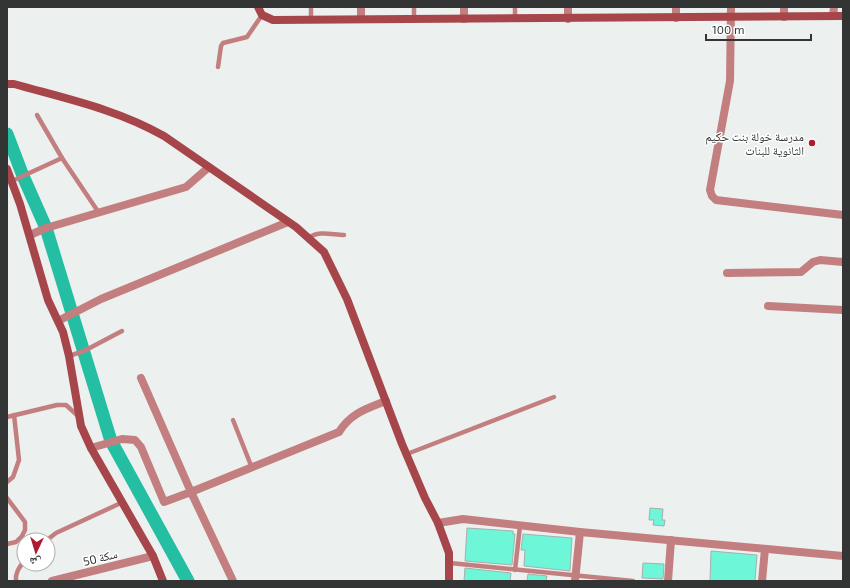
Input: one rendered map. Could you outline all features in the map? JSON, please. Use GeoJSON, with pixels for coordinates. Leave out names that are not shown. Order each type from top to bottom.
{"type":"FeatureCollection","features":[{"type":"Feature","properties":{"kind":"street"},"geometry":{"type":"LineString","coordinates":[[258,7],[262,15],[273,20],[732,18],[843,16]]}},
{"type":"Feature","properties":{"kind":"street"},"geometry":{"type":"LineString","coordinates":[[361,7],[361,19]]}},
{"type":"Feature","properties":{"kind":"street"},"geometry":{"type":"LineString","coordinates":[[464,7],[464,19]]}},
{"type":"Feature","properties":{"kind":"street"},"geometry":{"type":"LineString","coordinates":[[568,7],[568,19]]}},
{"type":"Feature","properties":{"kind":"street"},"geometry":{"type":"LineString","coordinates":[[676,7],[676,18]]}},
{"type":"Feature","properties":{"kind":"street"},"geometry":{"type":"LineString","coordinates":[[731,7],[730,81],[710,190],[712,196],[716,200],[843,215]]}},
{"type":"Feature","properties":{"kind":"street"},"geometry":{"type":"LineString","coordinates":[[784,7],[784,17]]}},
{"type":"Feature","properties":{"kind":"street"},"geometry":{"type":"LineString","coordinates":[[833,16],[834,7]]}},
{"type":"Feature","properties":{"kind":"street"},"geometry":{"type":"LineString","coordinates":[[7,84],[14,84],[109,110],[164,136],[288,222],[324,252],[347,299],[406,454],[425,498],[438,523],[449,553],[449,581]]}},
{"type":"Feature","properties":{"kind":"street"},"geometry":{"type":"LineString","coordinates":[[30,235],[46,228],[186,187],[209,168]]}},
{"type":"Feature","properties":{"kind":"street"},"geometry":{"type":"LineString","coordinates":[[7,170],[30,235],[48,300],[63,332],[69,356],[81,426],[91,448],[154,556],[163,581]]}},
{"type":"Feature","properties":{"kind":"street"},"geometry":{"type":"LineString","coordinates":[[58,321],[101,299],[288,222]]}},
{"type":"Feature","properties":{"kind":"street"},"geometry":{"type":"LineString","coordinates":[[727,274],[801,272],[812,262],[820,260],[843,262]]}},
{"type":"Feature","properties":{"kind":"street"},"geometry":{"type":"LineString","coordinates":[[768,306],[843,310]]}},
{"type":"Feature","properties":{"kind":"street"},"geometry":{"type":"LineString","coordinates":[[141,378],[191,492],[233,581]]}},
{"type":"Feature","properties":{"kind":"street"},"geometry":{"type":"LineString","coordinates":[[91,448],[122,439],[135,440],[142,447],[164,502],[339,432],[345,422],[356,414],[386,401]]}},
{"type":"Feature","properties":{"kind":"street"},"geometry":{"type":"LineString","coordinates":[[438,523],[463,519],[580,532],[843,556]]}},
{"type":"Feature","properties":{"kind":"street"},"geometry":{"type":"LineString","coordinates":[[576,578],[580,532]]}},
{"type":"Feature","properties":{"kind":"street"},"geometry":{"type":"LineString","coordinates":[[668,581],[671,540]]}},
{"type":"Feature","properties":{"kind":"street"},"geometry":{"type":"LineString","coordinates":[[762,581],[765,549]]}},
{"type":"Feature","properties":{"kind":"street","name":"سكة 50"},"geometry":{"type":"LineString","coordinates":[[52,581],[154,556]]}},
{"type":"Feature","properties":{"kind":"lane"},"geometry":{"type":"LineString","coordinates":[[311,7],[311,20]]}},
{"type":"Feature","properties":{"kind":"lane"},"geometry":{"type":"LineString","coordinates":[[414,7],[414,19]]}},
{"type":"Feature","properties":{"kind":"lane"},"geometry":{"type":"LineString","coordinates":[[515,7],[515,19]]}},
{"type":"Feature","properties":{"kind":"lane"},"geometry":{"type":"LineString","coordinates":[[218,67],[221,46],[223,43],[247,37],[262,15]]}},
{"type":"Feature","properties":{"kind":"lane"},"geometry":{"type":"LineString","coordinates":[[37,115],[62,158],[99,213]]}},
{"type":"Feature","properties":{"kind":"lane"},"geometry":{"type":"LineString","coordinates":[[10,182],[62,158]]}},
{"type":"Feature","properties":{"kind":"lane"},"geometry":{"type":"LineString","coordinates":[[309,238],[318,234],[344,235]]}},
{"type":"Feature","properties":{"kind":"lane"},"geometry":{"type":"LineString","coordinates":[[69,356],[84,351],[122,331]]}},
{"type":"Feature","properties":{"kind":"lane"},"geometry":{"type":"LineString","coordinates":[[406,454],[554,397]]}},
{"type":"Feature","properties":{"kind":"lane"},"geometry":{"type":"LineString","coordinates":[[7,417],[57,405],[66,405],[80,417]]}},
{"type":"Feature","properties":{"kind":"lane"},"geometry":{"type":"LineString","coordinates":[[7,482],[13,477],[19,460],[14,415]]}},
{"type":"Feature","properties":{"kind":"lane"},"geometry":{"type":"LineString","coordinates":[[233,420],[252,468]]}},
{"type":"Feature","properties":{"kind":"lane"},"geometry":{"type":"LineString","coordinates":[[7,498],[25,522],[25,530],[22,536],[16,542],[7,544]]}},
{"type":"Feature","properties":{"kind":"lane"},"geometry":{"type":"LineString","coordinates":[[56,533],[123,502]]}},
{"type":"Feature","properties":{"kind":"lane"},"geometry":{"type":"LineString","coordinates":[[515,570],[520,526]]}},
{"type":"Feature","properties":{"kind":"lane"},"geometry":{"type":"LineString","coordinates":[[450,563],[576,578],[633,581]]}},
{"type":"Feature","properties":{"kind":"building"},"geometry":{"type":"Polygon","coordinates":[[[650,508],[663,509],[662,520],[665,520],[664,526],[653,525],[654,520],[649,520],[650,508]]]}},
{"type":"Feature","properties":{"kind":"building"},"geometry":{"type":"Polygon","coordinates":[[[467,528],[513,531],[513,534],[515,534],[512,565],[465,561],[467,528]]]}},
{"type":"Feature","properties":{"kind":"building"},"geometry":{"type":"Polygon","coordinates":[[[523,534],[572,538],[570,571],[524,566],[525,550],[521,550],[523,534]]]}},
{"type":"Feature","properties":{"kind":"building"},"geometry":{"type":"Polygon","coordinates":[[[711,551],[757,555],[755,581],[710,581],[711,551]]]}},
{"type":"Feature","properties":{"kind":"building"},"geometry":{"type":"Polygon","coordinates":[[[643,563],[664,564],[663,579],[642,578],[643,563]]]}},
{"type":"Feature","properties":{"kind":"building"},"geometry":{"type":"Polygon","coordinates":[[[465,568],[511,573],[510,581],[464,581],[465,568]]]}},
{"type":"Feature","properties":{"kind":"building"},"geometry":{"type":"Polygon","coordinates":[[[528,574],[547,576],[546,581],[527,581],[528,574]]]}},
{"type":"Feature","properties":{"kind":"waterway"},"geometry":{"type":"LineString","coordinates":[[7,134],[23,176],[46,228],[111,441],[188,581]]}},
{"type":"Feature","properties":{"kind":"place","name":"مدرسة خولة بنت حكيم الثانوية للبنات"},"geometry":{"type":"Point","coordinates":[812,143]}}]}
